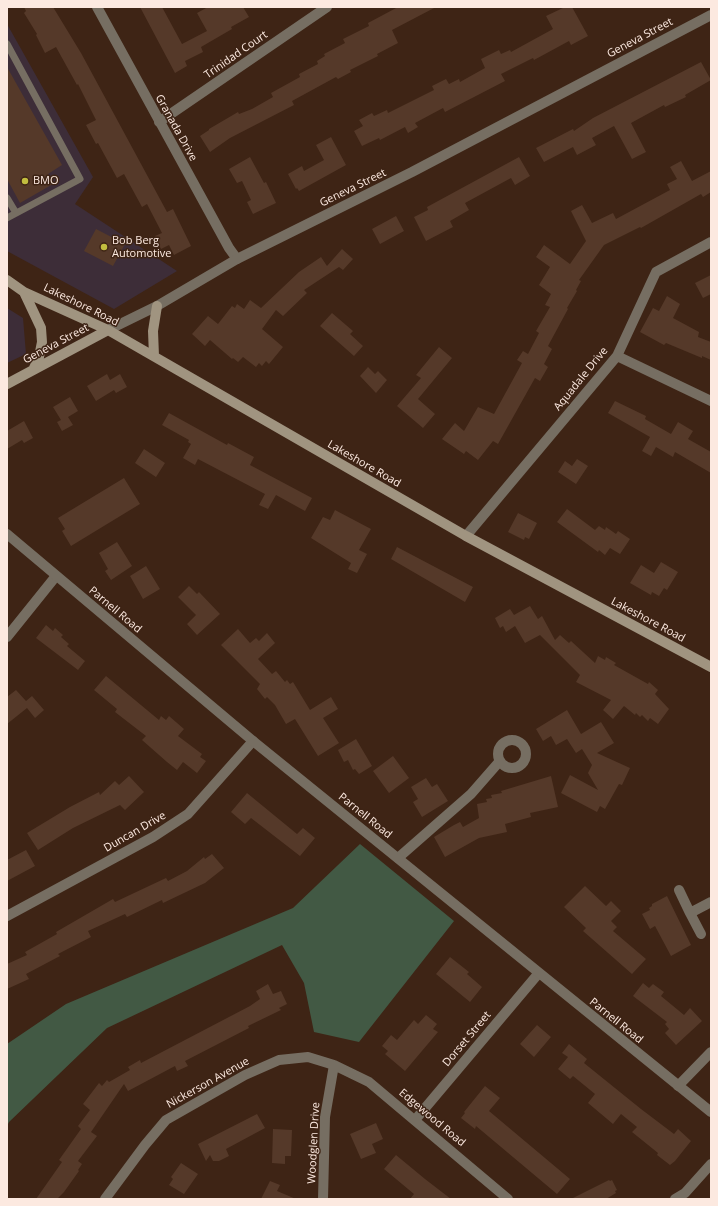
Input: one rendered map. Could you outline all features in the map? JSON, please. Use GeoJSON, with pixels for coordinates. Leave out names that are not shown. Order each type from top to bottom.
{"type":"FeatureCollection","features":[{"type":"Feature","properties":{"kind":"main road","name":"Lakeshore Road"},"geometry":{"type":"LineString","coordinates":[[7,280],[24,292],[108,330],[466,536],[711,667]]}},
{"type":"Feature","properties":{"kind":"main road"},"geometry":{"type":"LineString","coordinates":[[24,292],[41,328],[42,342],[39,357],[33,370]]}},
{"type":"Feature","properties":{"kind":"main road"},"geometry":{"type":"LineString","coordinates":[[154,356],[153,331],[157,306]]}},
{"type":"Feature","properties":{"kind":"main road","name":"Geneva Street"},"geometry":{"type":"LineString","coordinates":[[7,384],[108,330]]}},
{"type":"Feature","properties":{"kind":"street","name":"Granada Drive"},"geometry":{"type":"LineString","coordinates":[[97,7],[159,122],[229,248],[237,259]]}},
{"type":"Feature","properties":{"kind":"street","name":"Trinidad Court"},"geometry":{"type":"LineString","coordinates":[[159,122],[327,7]]}},
{"type":"Feature","properties":{"kind":"street","name":"Geneva Street"},"geometry":{"type":"LineString","coordinates":[[108,330],[157,306],[237,259],[419,168],[711,15]]}},
{"type":"Feature","properties":{"kind":"street","name":"Aquadale Drive"},"geometry":{"type":"LineString","coordinates":[[466,536],[617,356],[656,272],[711,242]]}},
{"type":"Feature","properties":{"kind":"street"},"geometry":{"type":"LineString","coordinates":[[617,356],[711,402]]}},
{"type":"Feature","properties":{"kind":"street","name":"Parnell Road"},"geometry":{"type":"LineString","coordinates":[[7,534],[253,741],[538,974],[711,1112]]}},
{"type":"Feature","properties":{"kind":"street"},"geometry":{"type":"LineString","coordinates":[[7,637],[56,576]]}},
{"type":"Feature","properties":{"kind":"street","name":"Duncan Drive"},"geometry":{"type":"LineString","coordinates":[[7,916],[153,837],[188,814],[253,741]]}},
{"type":"Feature","properties":{"kind":"street"},"geometry":{"type":"LineString","coordinates":[[398,858],[471,794],[499,762]]}},
{"type":"Feature","properties":{"kind":"street"},"geometry":{"type":"LineString","coordinates":[[679,890],[701,934]]}},
{"type":"Feature","properties":{"kind":"street"},"geometry":{"type":"LineString","coordinates":[[690,913],[711,902]]}},
{"type":"Feature","properties":{"kind":"street","name":"Dorset Street"},"geometry":{"type":"LineString","coordinates":[[415,1120],[538,974]]}},
{"type":"Feature","properties":{"kind":"street"},"geometry":{"type":"LineString","coordinates":[[678,1086],[711,1052]]}},
{"type":"Feature","properties":{"kind":"street","name":"Nickerson Avenue"},"geometry":{"type":"LineString","coordinates":[[105,1199],[145,1145],[166,1120],[245,1075],[279,1060],[308,1057],[334,1065]]}},
{"type":"Feature","properties":{"kind":"street","name":"Edgewood Road"},"geometry":{"type":"LineString","coordinates":[[334,1065],[369,1082],[508,1199]]}},
{"type":"Feature","properties":{"kind":"street","name":"Woodglen Drive"},"geometry":{"type":"LineString","coordinates":[[323,1199],[326,1117],[334,1065]]}},
{"type":"Feature","properties":{"kind":"street"},"geometry":{"type":"LineString","coordinates":[[676,1199],[685,1192],[711,1164]]}},
{"type":"Feature","properties":{"kind":"lane"},"geometry":{"type":"LineString","coordinates":[[7,44],[80,179],[7,218]]}},
{"type":"Feature","properties":{"kind":"lane"},"geometry":{"type":"LineString","coordinates":[[7,198],[16,213]]}},
{"type":"Feature","properties":{"kind":"shaded area"},"geometry":{"type":"Polygon","coordinates":[[[7,24],[93,177],[75,204],[177,271],[114,309],[7,251],[7,24]]]}},
{"type":"Feature","properties":{"kind":"shaded area"},"geometry":{"type":"Polygon","coordinates":[[[7,308],[23,318],[26,354],[7,363],[7,308]]]}},
{"type":"Feature","properties":{"kind":"green space"},"geometry":{"type":"Polygon","coordinates":[[[360,844],[454,921],[359,1042],[314,1032],[304,983],[282,945],[107,1028],[9,1122],[7,1126],[7,1044],[66,1004],[293,908],[360,844]]]}},
{"type":"Feature","properties":{"kind":"building"},"geometry":{"type":"Polygon","coordinates":[[[24,7],[53,7],[81,53],[167,212],[173,209],[191,246],[174,255],[169,245],[161,249],[155,236],[162,233],[147,204],[142,207],[124,174],[117,178],[98,143],[96,144],[86,125],[96,120],[78,84],[77,85],[56,47],[45,53],[36,35],[37,34],[24,13],[26,11],[24,7]]]}},
{"type":"Feature","properties":{"kind":"building"},"geometry":{"type":"Polygon","coordinates":[[[140,7],[162,7],[182,44],[207,31],[197,13],[208,7],[243,7],[249,17],[201,47],[203,52],[185,61],[187,66],[175,73],[140,7]]]}},
{"type":"Feature","properties":{"kind":"building"},"geometry":{"type":"Polygon","coordinates":[[[398,7],[436,7],[392,30],[398,43],[377,54],[378,56],[350,70],[351,72],[338,79],[336,77],[292,101],[294,105],[230,138],[210,152],[200,136],[209,129],[238,112],[239,114],[252,109],[273,97],[271,93],[300,77],[299,74],[318,64],[317,61],[325,56],[324,54],[345,43],[343,39],[369,26],[368,23],[398,7]]]}},
{"type":"Feature","properties":{"kind":"building"},"geometry":{"type":"Polygon","coordinates":[[[565,7],[572,7],[588,36],[571,45],[569,41],[534,60],[533,58],[501,74],[505,81],[445,112],[443,108],[415,123],[418,127],[408,133],[405,127],[380,140],[379,138],[362,146],[354,131],[363,126],[359,120],[372,113],[374,116],[387,110],[388,113],[434,90],[432,86],[446,79],[449,84],[459,79],[460,82],[485,68],[481,59],[499,50],[501,54],[510,50],[511,52],[553,29],[546,16],[565,7]]]}},
{"type":"Feature","properties":{"kind":"building"},"geometry":{"type":"Polygon","coordinates":[[[701,62],[711,80],[685,95],[686,97],[665,107],[664,105],[631,123],[646,152],[632,159],[614,126],[592,138],[596,145],[577,155],[573,147],[544,162],[536,148],[573,129],[574,131],[593,118],[701,62]]]}},
{"type":"Feature","properties":{"kind":"building"},"geometry":{"type":"Polygon","coordinates":[[[7,67],[62,165],[48,174],[53,184],[20,203],[7,179],[7,67]]]}},
{"type":"Feature","properties":{"kind":"building"},"geometry":{"type":"Polygon","coordinates":[[[331,137],[346,165],[299,191],[297,188],[296,189],[288,174],[302,166],[304,171],[324,160],[316,145],[331,137]]]}},
{"type":"Feature","properties":{"kind":"building"},"geometry":{"type":"Polygon","coordinates":[[[250,157],[264,183],[266,182],[276,203],[253,214],[247,202],[251,200],[242,181],[237,183],[229,169],[250,157]]]}},
{"type":"Feature","properties":{"kind":"building"},"geometry":{"type":"Polygon","coordinates":[[[519,157],[530,176],[515,185],[511,178],[465,203],[469,210],[450,221],[453,227],[426,241],[414,217],[428,210],[427,207],[519,157]]]}},
{"type":"Feature","properties":{"kind":"building"},"geometry":{"type":"Polygon","coordinates":[[[681,161],[692,181],[711,171],[711,192],[703,197],[701,194],[641,228],[640,227],[604,245],[579,280],[581,281],[576,290],[577,291],[548,346],[552,349],[544,364],[548,367],[540,381],[535,378],[498,444],[493,441],[478,460],[466,451],[464,454],[442,439],[455,423],[464,431],[478,407],[494,414],[522,363],[517,360],[523,351],[528,354],[539,333],[536,331],[550,307],[545,305],[551,294],[539,285],[550,267],[536,257],[544,245],[570,264],[586,241],[571,211],[582,205],[592,223],[613,213],[616,219],[670,190],[667,184],[677,179],[670,167],[681,161]]]}},
{"type":"Feature","properties":{"kind":"building"},"geometry":{"type":"Polygon","coordinates":[[[396,216],[404,231],[380,244],[372,229],[396,216]]]}},
{"type":"Feature","properties":{"kind":"building","name":"Bob Berg Automotive"},"geometry":{"type":"Polygon","coordinates":[[[96,229],[125,244],[113,266],[84,251],[96,229]]]}},
{"type":"Feature","properties":{"kind":"building"},"geometry":{"type":"Polygon","coordinates":[[[342,249],[353,259],[343,270],[339,267],[304,290],[307,293],[283,316],[276,310],[262,329],[283,347],[269,364],[266,361],[262,366],[259,363],[256,367],[243,357],[238,362],[233,358],[232,359],[210,340],[205,346],[192,334],[208,316],[218,324],[232,306],[235,308],[237,304],[244,309],[250,300],[261,308],[299,272],[321,257],[327,266],[342,249]]]}},
{"type":"Feature","properties":{"kind":"building"},"geometry":{"type":"Polygon","coordinates":[[[711,275],[711,294],[703,298],[695,283],[711,275]]]}},
{"type":"Feature","properties":{"kind":"building"},"geometry":{"type":"Polygon","coordinates":[[[667,296],[680,304],[673,318],[699,332],[698,337],[711,342],[711,360],[702,356],[702,358],[666,343],[664,345],[640,332],[653,308],[659,311],[667,296]]]}},
{"type":"Feature","properties":{"kind":"building"},"geometry":{"type":"Polygon","coordinates":[[[332,313],[353,331],[350,334],[363,346],[354,356],[320,326],[332,313]]]}},
{"type":"Feature","properties":{"kind":"building"},"geometry":{"type":"Polygon","coordinates":[[[439,347],[452,358],[418,399],[435,414],[423,428],[397,406],[421,378],[416,375],[439,347]]]}},
{"type":"Feature","properties":{"kind":"building"},"geometry":{"type":"Polygon","coordinates":[[[368,367],[375,374],[378,371],[387,380],[376,393],[360,376],[368,367]]]}},
{"type":"Feature","properties":{"kind":"building"},"geometry":{"type":"Polygon","coordinates":[[[107,374],[110,380],[120,374],[127,387],[116,393],[114,390],[96,401],[87,386],[107,374]]]}},
{"type":"Feature","properties":{"kind":"building"},"geometry":{"type":"Polygon","coordinates":[[[70,397],[78,411],[68,417],[73,425],[62,431],[57,422],[61,420],[53,407],[70,397]]]}},
{"type":"Feature","properties":{"kind":"building"},"geometry":{"type":"Polygon","coordinates":[[[615,401],[646,416],[645,419],[671,434],[678,422],[693,431],[688,439],[711,452],[711,473],[675,452],[673,457],[656,447],[651,456],[642,451],[650,437],[608,413],[615,401]]]}},
{"type":"Feature","properties":{"kind":"building"},"geometry":{"type":"Polygon","coordinates":[[[169,413],[227,445],[228,443],[254,457],[250,465],[312,498],[305,511],[276,495],[268,509],[259,505],[265,494],[198,459],[195,465],[183,458],[191,444],[188,442],[189,440],[162,425],[169,413]]]}},
{"type":"Feature","properties":{"kind":"building"},"geometry":{"type":"Polygon","coordinates":[[[24,421],[33,438],[24,443],[22,440],[7,449],[7,431],[24,421]]]}},
{"type":"Feature","properties":{"kind":"building"},"geometry":{"type":"Polygon","coordinates":[[[144,449],[165,463],[156,477],[135,463],[144,449]]]}},
{"type":"Feature","properties":{"kind":"building"},"geometry":{"type":"Polygon","coordinates":[[[577,459],[588,466],[576,484],[558,472],[565,461],[572,466],[577,459]]]}},
{"type":"Feature","properties":{"kind":"building"},"geometry":{"type":"Polygon","coordinates":[[[124,478],[140,504],[71,546],[62,531],[65,529],[58,518],[124,478]]]}},
{"type":"Feature","properties":{"kind":"building"},"geometry":{"type":"Polygon","coordinates":[[[567,509],[595,530],[599,526],[605,530],[606,527],[616,534],[618,531],[630,539],[620,554],[610,548],[605,555],[599,550],[598,552],[557,522],[567,509]]]}},
{"type":"Feature","properties":{"kind":"building"},"geometry":{"type":"Polygon","coordinates":[[[335,510],[371,529],[359,550],[367,554],[357,573],[348,569],[351,563],[311,538],[323,517],[330,520],[335,510]]]}},
{"type":"Feature","properties":{"kind":"building"},"geometry":{"type":"Polygon","coordinates":[[[518,513],[537,523],[529,539],[525,537],[524,540],[508,532],[518,513]]]}},
{"type":"Feature","properties":{"kind":"building"},"geometry":{"type":"Polygon","coordinates":[[[117,542],[132,566],[111,580],[105,571],[108,569],[99,553],[117,542]]]}},
{"type":"Feature","properties":{"kind":"building"},"geometry":{"type":"Polygon","coordinates":[[[397,547],[473,587],[465,602],[391,559],[397,547]]]}},
{"type":"Feature","properties":{"kind":"building"},"geometry":{"type":"Polygon","coordinates":[[[661,562],[678,572],[667,590],[664,588],[659,596],[652,592],[651,595],[630,583],[641,565],[654,573],[661,562]]]}},
{"type":"Feature","properties":{"kind":"building"},"geometry":{"type":"Polygon","coordinates":[[[146,566],[160,589],[143,599],[130,576],[146,566]]]}},
{"type":"Feature","properties":{"kind":"building"},"geometry":{"type":"Polygon","coordinates":[[[189,586],[197,594],[199,592],[220,614],[197,635],[187,624],[196,615],[178,597],[189,586]]]}},
{"type":"Feature","properties":{"kind":"building"},"geometry":{"type":"Polygon","coordinates":[[[530,606],[538,619],[542,616],[555,640],[560,635],[569,643],[571,641],[595,663],[598,656],[605,660],[606,657],[616,663],[614,665],[648,684],[649,682],[658,690],[655,694],[669,709],[658,724],[650,718],[648,721],[642,715],[640,717],[636,713],[635,715],[624,706],[613,719],[603,710],[611,700],[576,682],[580,675],[540,635],[525,643],[515,626],[506,632],[503,626],[500,628],[495,618],[510,609],[514,615],[530,606]]]}},
{"type":"Feature","properties":{"kind":"building"},"geometry":{"type":"Polygon","coordinates":[[[46,625],[53,631],[55,628],[63,635],[61,637],[69,644],[67,646],[85,661],[78,670],[36,638],[46,625]]]}},
{"type":"Feature","properties":{"kind":"building"},"geometry":{"type":"Polygon","coordinates":[[[238,629],[250,643],[256,638],[259,641],[267,633],[275,643],[258,659],[272,674],[276,671],[285,682],[287,680],[290,684],[293,682],[310,710],[331,697],[338,709],[323,718],[339,743],[318,756],[295,719],[286,724],[275,705],[267,697],[265,699],[257,689],[260,684],[221,645],[238,629]]]}},
{"type":"Feature","properties":{"kind":"building"},"geometry":{"type":"Polygon","coordinates":[[[106,676],[159,720],[161,716],[166,720],[169,716],[184,729],[178,736],[202,754],[200,757],[206,761],[197,773],[183,762],[177,770],[167,762],[142,740],[146,736],[115,712],[117,709],[94,690],[106,676]]]}},
{"type":"Feature","properties":{"kind":"building"},"geometry":{"type":"Polygon","coordinates":[[[16,690],[26,701],[32,696],[44,710],[35,718],[27,708],[7,724],[7,697],[16,690]]]}},
{"type":"Feature","properties":{"kind":"building"},"geometry":{"type":"Polygon","coordinates":[[[567,710],[581,734],[601,722],[614,743],[597,753],[630,768],[622,785],[619,784],[605,809],[600,806],[597,812],[561,793],[570,775],[598,790],[588,773],[592,765],[582,749],[576,753],[567,739],[556,745],[551,736],[543,741],[536,729],[567,710]]]}},
{"type":"Feature","properties":{"kind":"building"},"geometry":{"type":"Polygon","coordinates":[[[356,739],[372,766],[359,774],[355,769],[353,770],[348,760],[344,762],[338,750],[356,739]]]}},
{"type":"Feature","properties":{"kind":"building"},"geometry":{"type":"Polygon","coordinates":[[[393,756],[409,778],[389,793],[373,771],[393,756]]]}},
{"type":"Feature","properties":{"kind":"building"},"geometry":{"type":"Polygon","coordinates":[[[129,776],[144,792],[125,810],[120,805],[73,828],[38,850],[27,833],[70,807],[99,792],[100,795],[115,781],[119,785],[129,776]]]}},
{"type":"Feature","properties":{"kind":"building"},"geometry":{"type":"Polygon","coordinates":[[[551,776],[558,807],[530,813],[531,817],[505,824],[507,832],[479,838],[445,857],[434,837],[460,822],[463,827],[479,818],[477,804],[487,802],[486,799],[492,798],[491,795],[502,793],[501,791],[551,776]]]}},
{"type":"Feature","properties":{"kind":"building"},"geometry":{"type":"Polygon","coordinates":[[[426,778],[432,787],[437,784],[448,801],[422,817],[413,802],[418,799],[411,787],[426,778]]]}},
{"type":"Feature","properties":{"kind":"building"},"geometry":{"type":"Polygon","coordinates":[[[247,793],[297,834],[303,828],[315,838],[300,856],[251,818],[245,824],[231,812],[247,793]]]}},
{"type":"Feature","properties":{"kind":"building"},"geometry":{"type":"Polygon","coordinates":[[[26,850],[35,866],[7,881],[7,860],[26,850]]]}},
{"type":"Feature","properties":{"kind":"building"},"geometry":{"type":"Polygon","coordinates":[[[212,854],[224,868],[205,883],[163,903],[162,900],[127,917],[125,914],[88,931],[91,937],[58,954],[60,956],[26,974],[29,979],[7,989],[7,964],[27,955],[25,952],[113,899],[115,902],[166,878],[168,881],[187,871],[204,857],[205,859],[212,854]]]}},
{"type":"Feature","properties":{"kind":"building"},"geometry":{"type":"Polygon","coordinates":[[[585,886],[606,906],[611,901],[621,911],[611,921],[617,927],[613,931],[646,959],[632,974],[583,931],[586,928],[564,907],[585,886]]]}},
{"type":"Feature","properties":{"kind":"building"},"geometry":{"type":"Polygon","coordinates":[[[667,896],[691,945],[671,956],[655,926],[650,929],[642,914],[650,910],[649,908],[652,904],[667,896]]]}},
{"type":"Feature","properties":{"kind":"building"},"geometry":{"type":"Polygon","coordinates":[[[450,957],[469,972],[467,974],[482,987],[470,1002],[436,974],[450,957]]]}},
{"type":"Feature","properties":{"kind":"building"},"geometry":{"type":"Polygon","coordinates":[[[643,983],[649,988],[653,984],[664,992],[661,996],[684,1015],[690,1008],[702,1021],[676,1045],[665,1033],[669,1029],[665,1024],[667,1022],[633,996],[643,983]]]}},
{"type":"Feature","properties":{"kind":"building"},"geometry":{"type":"Polygon","coordinates":[[[268,984],[273,994],[281,991],[287,1004],[279,1008],[281,1010],[248,1026],[249,1028],[185,1061],[188,1066],[177,1071],[175,1066],[128,1091],[124,1084],[91,1132],[97,1136],[78,1161],[82,1164],[78,1170],[79,1171],[64,1192],[57,1199],[36,1199],[62,1162],[59,1160],[81,1129],[78,1126],[90,1110],[83,1104],[99,1083],[102,1086],[107,1080],[109,1082],[130,1070],[128,1067],[140,1060],[141,1063],[250,1006],[260,999],[256,991],[268,984]]]}},
{"type":"Feature","properties":{"kind":"building"},"geometry":{"type":"Polygon","coordinates":[[[426,1015],[437,1024],[433,1029],[438,1032],[405,1071],[385,1054],[388,1051],[382,1046],[391,1035],[397,1040],[414,1020],[418,1024],[426,1015]]]}},
{"type":"Feature","properties":{"kind":"building"},"geometry":{"type":"Polygon","coordinates":[[[537,1025],[551,1037],[534,1057],[520,1044],[537,1025]]]}},
{"type":"Feature","properties":{"kind":"building"},"geometry":{"type":"Polygon","coordinates":[[[569,1044],[587,1059],[584,1063],[641,1109],[674,1134],[678,1129],[691,1141],[675,1161],[670,1165],[657,1155],[658,1153],[632,1132],[637,1127],[621,1114],[613,1124],[588,1103],[595,1094],[573,1076],[570,1079],[558,1069],[568,1057],[562,1053],[569,1044]]]}},
{"type":"Feature","properties":{"kind":"building"},"geometry":{"type":"Polygon","coordinates":[[[485,1086],[500,1098],[489,1111],[570,1179],[557,1194],[476,1126],[475,1129],[461,1118],[485,1086]]]}},
{"type":"Feature","properties":{"kind":"building"},"geometry":{"type":"Polygon","coordinates":[[[257,1114],[265,1128],[226,1149],[229,1156],[219,1161],[213,1161],[210,1155],[206,1161],[198,1144],[257,1114]]]}},
{"type":"Feature","properties":{"kind":"building"},"geometry":{"type":"Polygon","coordinates":[[[376,1123],[383,1139],[372,1144],[376,1153],[361,1159],[350,1134],[376,1123]]]}},
{"type":"Feature","properties":{"kind":"building"},"geometry":{"type":"Polygon","coordinates":[[[273,1129],[292,1130],[291,1156],[285,1156],[285,1164],[272,1163],[273,1129]]]}},
{"type":"Feature","properties":{"kind":"building"},"geometry":{"type":"Polygon","coordinates":[[[396,1155],[451,1199],[410,1199],[414,1194],[384,1169],[396,1155]]]}},
{"type":"Feature","properties":{"kind":"building"},"geometry":{"type":"Polygon","coordinates":[[[181,1163],[198,1174],[184,1194],[169,1185],[173,1179],[171,1177],[181,1163]]]}},
{"type":"Feature","properties":{"kind":"building"},"geometry":{"type":"Polygon","coordinates":[[[609,1180],[612,1180],[617,1190],[615,1191],[616,1193],[606,1199],[571,1199],[609,1180]]]}},
{"type":"Feature","properties":{"kind":"building"},"geometry":{"type":"Polygon","coordinates":[[[270,1181],[280,1185],[277,1191],[296,1199],[261,1199],[270,1181]]]}},
{"type":"Feature","properties":{"kind":"place","name":"BMO"},"geometry":{"type":"Point","coordinates":[25,181]}},
{"type":"Feature","properties":{"kind":"place","name":"Bob Berg Automotive"},"geometry":{"type":"Point","coordinates":[104,247]}}]}
